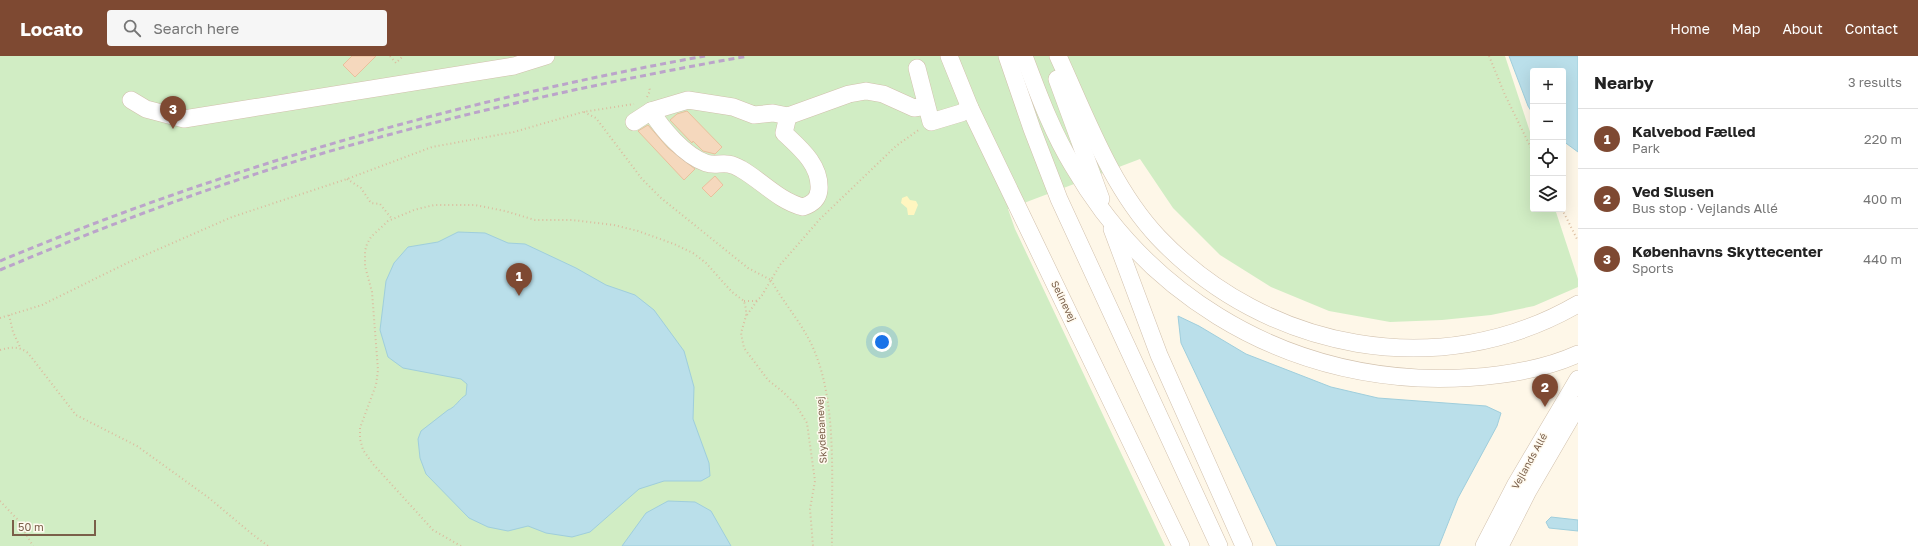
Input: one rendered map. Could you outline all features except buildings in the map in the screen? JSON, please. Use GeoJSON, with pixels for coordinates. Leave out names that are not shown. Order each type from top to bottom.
{"type":"FeatureCollection","features":[{"type":"Feature","properties":{"kind":"street"},"geometry":{"type":"LineString","coordinates":[[131,100],[146,109],[184,119],[514,66],[546,56]]}},
{"type":"Feature","properties":{"kind":"street","name":"Selinevej"},"geometry":{"type":"LineString","coordinates":[[948,56],[970,108],[1181,546]]}},
{"type":"Feature","properties":{"kind":"street"},"geometry":{"type":"LineString","coordinates":[[1007,56],[1032,129],[1059,199],[1218,546]]}},
{"type":"Feature","properties":{"kind":"street"},"geometry":{"type":"LineString","coordinates":[[1024,56],[1061,144],[1083,184],[1108,219],[1131,247],[1150,266],[1195,302],[1243,332],[1296,354],[1339,367],[1390,376],[1444,379],[1468,378],[1545,366],[1578,354]]}},
{"type":"Feature","properties":{"kind":"street"},"geometry":{"type":"LineString","coordinates":[[1049,56],[1159,355],[1244,546]]}},
{"type":"Feature","properties":{"kind":"street"},"geometry":{"type":"LineString","coordinates":[[1058,56],[1108,164],[1128,198],[1158,236],[1194,271],[1230,296],[1281,323],[1328,338],[1380,347],[1424,348],[1458,345],[1498,337],[1539,324],[1578,304]]}},
{"type":"Feature","properties":{"kind":"street"},"geometry":{"type":"LineString","coordinates":[[917,68],[931,122],[960,113],[970,108]]}},
{"type":"Feature","properties":{"kind":"street"},"geometry":{"type":"LineString","coordinates":[[643,105],[688,100],[733,107],[754,115],[773,113],[788,116],[850,94],[866,91],[883,94],[914,108],[926,106]]}},
{"type":"Feature","properties":{"kind":"street"},"geometry":{"type":"LineString","coordinates":[[643,105],[661,127],[685,150],[699,160],[710,164],[724,163],[737,166],[779,196],[794,205],[803,207],[814,201],[818,194],[819,181],[816,169],[809,158],[784,132],[788,116]]}},
{"type":"Feature","properties":{"kind":"street"},"geometry":{"type":"LineString","coordinates":[[634,122],[643,105]]}},
{"type":"Feature","properties":{"kind":"street","name":"Vejlands Allé"},"geometry":{"type":"LineString","coordinates":[[1484,546],[1519,478],[1578,379]]}},
{"type":"Feature","properties":{"kind":"street","name":"Vejlands Allé"},"geometry":{"type":"LineString","coordinates":[[1500,546],[1528,491],[1578,405]]}},
{"type":"Feature","properties":{"kind":"path"},"geometry":{"type":"LineString","coordinates":[[390,56],[396,63],[403,56]]}},
{"type":"Feature","properties":{"kind":"path"},"geometry":{"type":"LineString","coordinates":[[1489,56],[1505,95],[1530,146]]}},
{"type":"Feature","properties":{"kind":"path"},"geometry":{"type":"LineString","coordinates":[[0,318],[42,305],[128,263],[232,217],[347,179],[432,147],[514,132],[582,112],[643,105],[648,96],[649,86]]}},
{"type":"Feature","properties":{"kind":"path"},"geometry":{"type":"LineString","coordinates":[[582,112],[596,118],[642,180],[661,198],[748,268],[771,280]]}},
{"type":"Feature","properties":{"kind":"path"},"geometry":{"type":"LineString","coordinates":[[813,546],[810,509],[815,481],[807,423],[796,405],[768,380],[744,348],[741,333],[746,316],[761,297],[780,265],[820,219],[896,146],[931,122]]}},
{"type":"Feature","properties":{"kind":"path"},"geometry":{"type":"LineString","coordinates":[[347,179],[361,188],[371,203],[380,204],[392,219]]}},
{"type":"Feature","properties":{"kind":"path"},"geometry":{"type":"LineString","coordinates":[[461,546],[433,530],[373,464],[363,450],[360,439],[360,428],[376,385],[378,370],[374,303],[365,266],[365,251],[371,237],[392,219],[424,207],[453,204],[475,205],[505,211],[535,220],[572,220],[614,225],[638,231],[674,244],[693,253],[706,263],[732,292],[744,301],[756,301],[761,297]]}},
{"type":"Feature","properties":{"kind":"path"},"geometry":{"type":"LineString","coordinates":[[1564,212],[1578,241]]}},
{"type":"Feature","properties":{"kind":"path","name":"Skydebanevej"},"geometry":{"type":"LineString","coordinates":[[771,280],[780,296],[806,333],[824,378],[828,396],[830,425],[832,546]]}},
{"type":"Feature","properties":{"kind":"path"},"geometry":{"type":"LineString","coordinates":[[744,301],[746,316]]}},
{"type":"Feature","properties":{"kind":"path"},"geometry":{"type":"LineString","coordinates":[[9,315],[13,332],[21,348],[28,353],[76,415],[137,446],[209,498],[268,546]]}},
{"type":"Feature","properties":{"kind":"path"},"geometry":{"type":"LineString","coordinates":[[0,350],[9,347],[21,348]]}},
{"type":"Feature","properties":{"kind":"path"},"geometry":{"type":"LineString","coordinates":[[0,501],[17,519],[33,546]]}},
{"type":"Feature","properties":{"kind":"green space"},"geometry":{"type":"Polygon","coordinates":[[[0,56],[1505,56],[1530,132],[1530,212],[1556,212],[1578,279],[1578,287],[1534,306],[1491,315],[1442,320],[1390,322],[1329,311],[1271,287],[1220,255],[1173,208],[1140,159],[1008,209],[1015,229],[1165,546],[0,546],[0,56]]]}},
{"type":"Feature","properties":{"kind":"sand"},"geometry":{"type":"Polygon","coordinates":[[[907,196],[910,200],[916,201],[918,205],[914,215],[908,215],[907,208],[901,203],[902,198],[907,196]]]}},
{"type":"Feature","properties":{"kind":"water"},"geometry":{"type":"Polygon","coordinates":[[[1509,56],[1578,56],[1578,152],[1566,143],[1566,68],[1530,68],[1530,109],[1509,56]]]}},
{"type":"Feature","properties":{"kind":"water"},"geometry":{"type":"Polygon","coordinates":[[[458,232],[485,233],[508,243],[525,244],[576,268],[606,285],[635,295],[654,310],[684,351],[694,387],[693,419],[709,463],[710,476],[701,481],[664,481],[639,489],[590,532],[572,537],[546,533],[528,526],[508,531],[488,527],[469,518],[426,474],[420,458],[418,439],[421,431],[453,407],[466,395],[467,384],[461,379],[403,368],[388,357],[380,330],[386,281],[394,263],[408,247],[438,242],[458,232]]]}},
{"type":"Feature","properties":{"kind":"water"},"geometry":{"type":"Polygon","coordinates":[[[1178,316],[1199,326],[1246,354],[1331,387],[1378,398],[1486,406],[1501,413],[1497,426],[1458,498],[1439,546],[1277,546],[1181,343],[1178,316]]]}},
{"type":"Feature","properties":{"kind":"water"},"geometry":{"type":"Polygon","coordinates":[[[668,501],[695,502],[711,511],[731,546],[622,546],[646,513],[668,501]]]}},
{"type":"Feature","properties":{"kind":"water"},"geometry":{"type":"Polygon","coordinates":[[[1551,517],[1578,520],[1578,531],[1549,528],[1546,522],[1551,517]]]}},
{"type":"Feature","properties":{"kind":"railway"},"geometry":{"type":"LineString","coordinates":[[0,261],[172,195],[347,139],[524,93],[705,56]]}},
{"type":"Feature","properties":{"kind":"railway"},"geometry":{"type":"LineString","coordinates":[[0,270],[135,216],[273,168],[319,154],[413,128],[508,105],[652,74],[748,56]]}},
{"type":"Feature","properties":{"kind":"place","name":"Københavns Skyttecenter"},"geometry":{"type":"Point","coordinates":[173,129]}},
{"type":"Feature","properties":{"kind":"place","name":"Kalvebod Fælled"},"geometry":{"type":"Point","coordinates":[519,296]}},
{"type":"Feature","properties":{"kind":"place","name":"Ved Slusen"},"geometry":{"type":"Point","coordinates":[1545,407]}}]}
